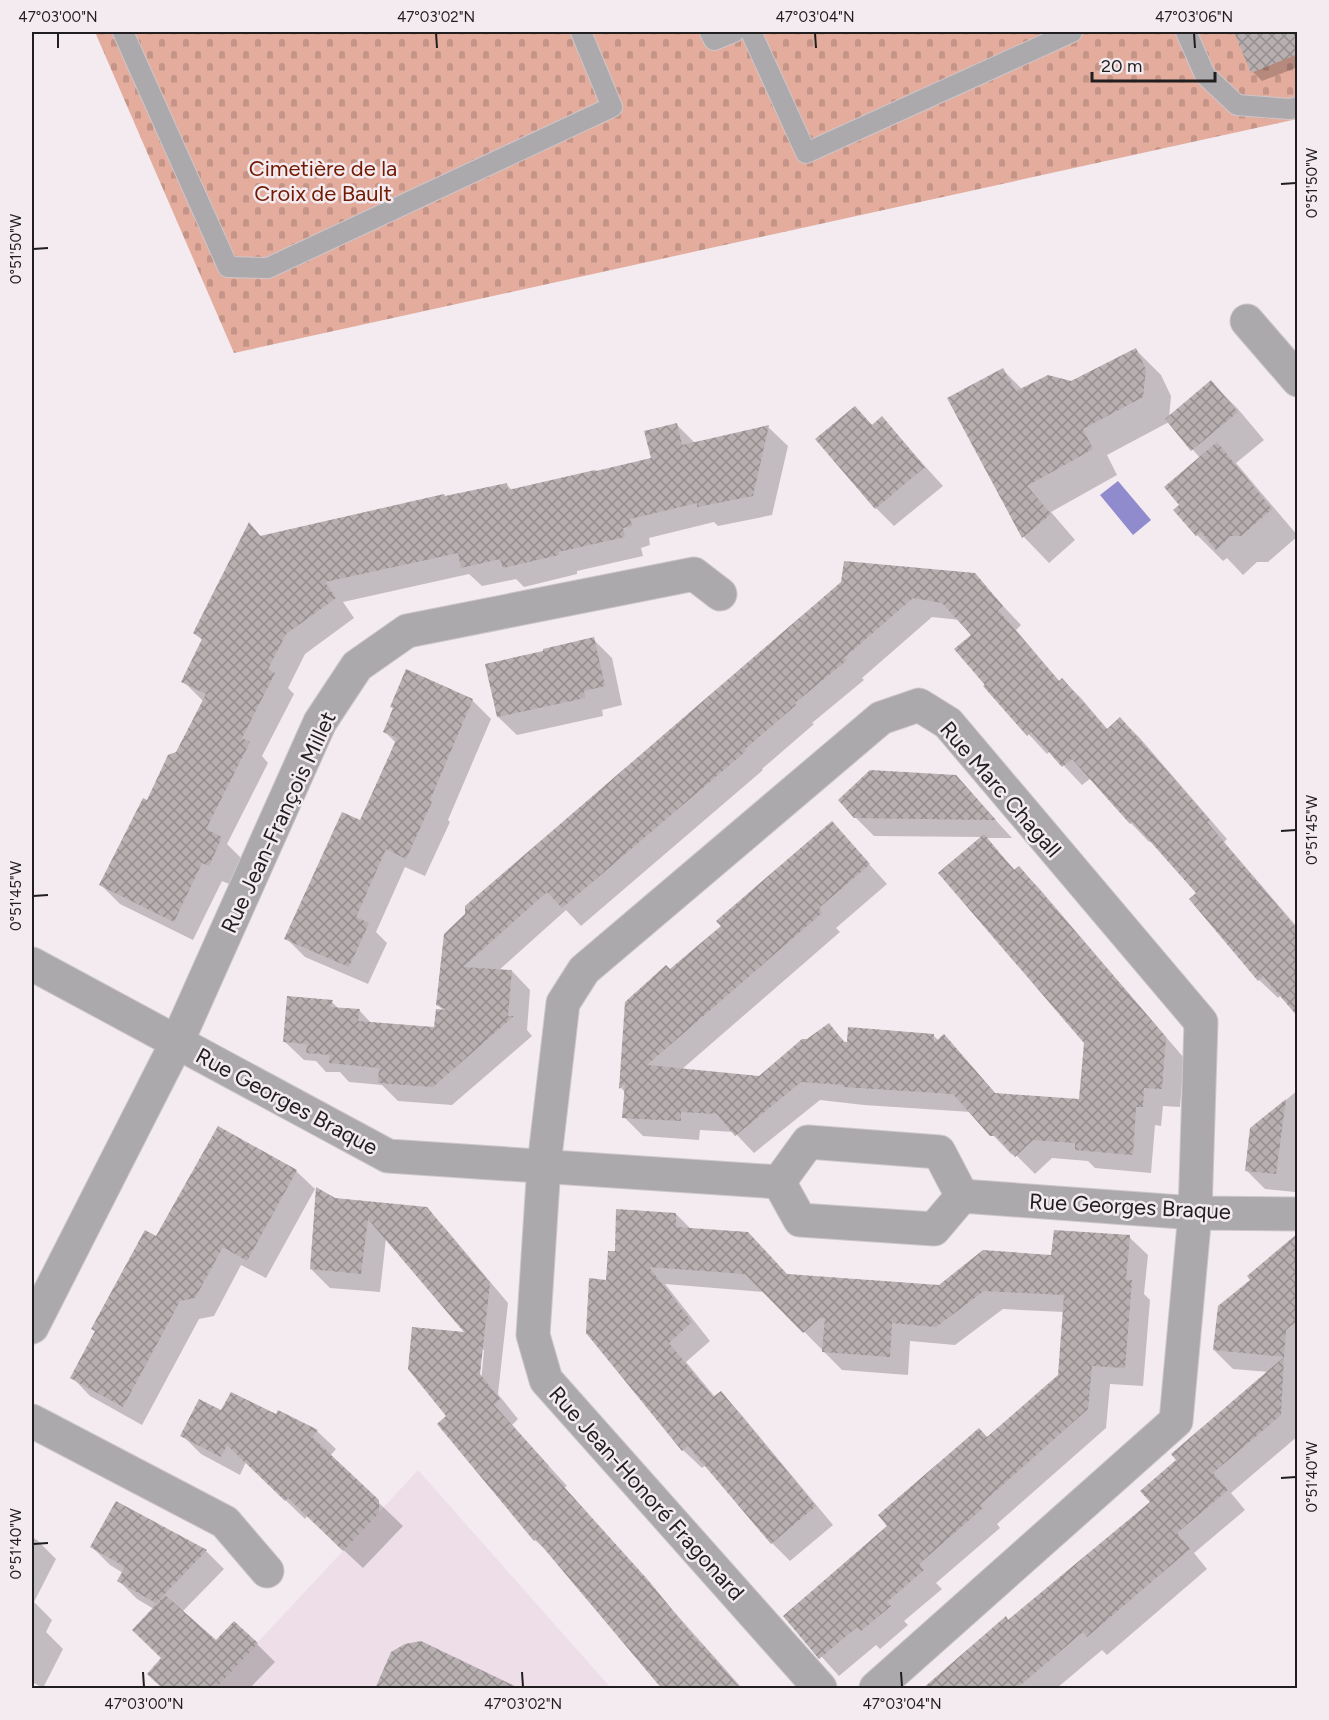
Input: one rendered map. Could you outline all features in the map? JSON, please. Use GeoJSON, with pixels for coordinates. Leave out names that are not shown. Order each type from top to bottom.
{"type":"FeatureCollection","features":[{"type":"Feature","properties":{"kind":"street"},"geometry":{"type":"LineString","coordinates":[[1247,321],[1298,380]]}},
{"type":"Feature","properties":{"kind":"street","name":"Rue Jean-François Millet"},"geometry":{"type":"LineString","coordinates":[[32,1327],[177,1042],[320,722],[357,666],[407,631],[671,578],[694,574],[720,594]]}},
{"type":"Feature","properties":{"kind":"street","name":"Rue Marc Chagall"},"geometry":{"type":"LineString","coordinates":[[544,1165],[563,1003],[584,970],[881,718],[919,705],[948,723],[1201,1022],[1195,1213]]}},
{"type":"Feature","properties":{"kind":"street","name":"Rue Georges Braque"},"geometry":{"type":"LineString","coordinates":[[32,964],[388,1156],[779,1182]]}},
{"type":"Feature","properties":{"kind":"street"},"geometry":{"type":"LineString","coordinates":[[808,1142],[939,1152],[962,1196],[934,1229],[800,1220],[779,1182],[808,1142]]}},
{"type":"Feature","properties":{"kind":"street","name":"Rue Jean-Honoré Fragonard"},"geometry":{"type":"LineString","coordinates":[[544,1165],[533,1335],[546,1380],[820,1689]]}},
{"type":"Feature","properties":{"kind":"street","name":"Rue Georges Braque"},"geometry":{"type":"LineString","coordinates":[[962,1196],[1195,1213],[1298,1214]]}},
{"type":"Feature","properties":{"kind":"street"},"geometry":{"type":"LineString","coordinates":[[876,1689],[1176,1421],[1195,1213]]}},
{"type":"Feature","properties":{"kind":"street"},"geometry":{"type":"LineString","coordinates":[[32,1421],[225,1522],[267,1571]]}},
{"type":"Feature","properties":{"kind":"lane"},"geometry":{"type":"LineString","coordinates":[[123,32],[228,267],[268,268],[612,107],[581,32]]}},
{"type":"Feature","properties":{"kind":"lane"},"geometry":{"type":"LineString","coordinates":[[710,32],[714,40],[734,32]]}},
{"type":"Feature","properties":{"kind":"lane"},"geometry":{"type":"LineString","coordinates":[[751,32],[806,153],[1072,32]]}},
{"type":"Feature","properties":{"kind":"lane"},"geometry":{"type":"LineString","coordinates":[[1186,32],[1205,75],[1238,105],[1290,109],[1298,107]]}},
{"type":"Feature","properties":{"kind":"shaded area"},"geometry":{"type":"Polygon","coordinates":[[[1118,481],[1151,520],[1133,535],[1100,495],[1118,481]]]}},
{"type":"Feature","properties":{"kind":"shaded area"},"geometry":{"type":"Polygon","coordinates":[[[418,1470],[611,1688],[215,1688],[385,1506],[418,1470]]]}},
{"type":"Feature","properties":{"kind":"green space","name":"Cimetière de la Croix de Bault"},"geometry":{"type":"Polygon","coordinates":[[[95,32],[1297,32],[1297,119],[234,353],[95,32]]]}},
{"type":"Feature","properties":{"kind":"building"},"geometry":{"type":"Polygon","coordinates":[[[1234,32],[1298,32],[1298,54],[1251,73],[1234,32]]]}},
{"type":"Feature","properties":{"kind":"building"},"geometry":{"type":"Polygon","coordinates":[[[1136,348],[1146,370],[1143,397],[1083,429],[1093,449],[1027,486],[1051,514],[1022,538],[947,398],[1003,368],[1016,391],[1048,375],[1071,381],[1136,348]]]}},
{"type":"Feature","properties":{"kind":"building"},"geometry":{"type":"Polygon","coordinates":[[[1211,380],[1238,412],[1191,451],[1165,419],[1211,380]]]}},
{"type":"Feature","properties":{"kind":"building"},"geometry":{"type":"Polygon","coordinates":[[[855,406],[872,425],[882,416],[925,467],[875,509],[815,439],[855,406]]]}},
{"type":"Feature","properties":{"kind":"building"},"geometry":{"type":"Polygon","coordinates":[[[677,423],[682,445],[769,425],[753,496],[697,507],[697,503],[630,519],[632,526],[623,528],[625,537],[558,552],[559,555],[503,568],[500,559],[461,568],[458,553],[325,582],[336,598],[286,634],[268,669],[275,673],[242,738],[250,742],[206,829],[222,837],[209,866],[202,863],[174,922],[99,885],[143,798],[147,800],[168,755],[176,752],[206,694],[181,682],[202,639],[193,633],[249,522],[260,536],[444,494],[445,496],[507,483],[508,490],[596,471],[651,458],[644,431],[677,423]]]}},
{"type":"Feature","properties":{"kind":"building"},"geometry":{"type":"Polygon","coordinates":[[[1217,442],[1272,509],[1241,536],[1231,536],[1216,550],[1201,532],[1196,536],[1173,510],[1179,505],[1164,487],[1217,442]]]}},
{"type":"Feature","properties":{"kind":"building"},"geometry":{"type":"Polygon","coordinates":[[[844,561],[975,573],[1003,606],[998,610],[1059,681],[1062,678],[1107,729],[1120,717],[1210,820],[1207,822],[1298,930],[1298,1017],[1263,976],[1258,981],[1189,899],[1196,893],[1133,822],[1130,824],[1072,759],[1062,767],[1031,732],[1027,736],[983,686],[985,685],[954,649],[971,635],[942,603],[913,598],[844,658],[847,660],[795,703],[796,705],[744,750],[746,751],[562,908],[547,892],[463,967],[512,970],[508,1016],[514,1016],[433,1087],[378,1083],[379,1068],[329,1063],[330,1055],[306,1053],[307,1044],[283,1042],[287,996],[333,1000],[330,1007],[360,1009],[358,1021],[434,1027],[436,1009],[448,1010],[436,1005],[444,934],[465,914],[465,906],[841,582],[844,561]]]}},
{"type":"Feature","properties":{"kind":"building"},"geometry":{"type":"Polygon","coordinates":[[[594,637],[605,686],[584,691],[585,698],[497,717],[485,664],[594,637]]]}},
{"type":"Feature","properties":{"kind":"building"},"geometry":{"type":"Polygon","coordinates":[[[406,669],[473,699],[430,800],[432,802],[406,859],[386,849],[356,917],[369,923],[349,967],[284,939],[342,812],[360,820],[397,738],[383,732],[393,708],[390,707],[406,669]]]}},
{"type":"Feature","properties":{"kind":"building"},"geometry":{"type":"Polygon","coordinates":[[[870,770],[956,775],[996,820],[854,818],[838,800],[870,770]]]}},
{"type":"Feature","properties":{"kind":"building"},"geometry":{"type":"Polygon","coordinates":[[[832,821],[870,864],[819,908],[822,913],[647,1065],[759,1076],[802,1039],[807,1039],[829,1023],[844,1042],[847,1042],[848,1027],[934,1034],[934,1043],[944,1034],[995,1093],[1079,1099],[1084,1043],[938,873],[984,834],[1014,870],[1019,866],[1166,1037],[1162,1089],[1144,1088],[1143,1107],[1136,1107],[1133,1155],[1075,1150],[1075,1143],[1033,1140],[1015,1157],[996,1136],[990,1136],[953,1094],[844,1087],[844,1085],[801,1082],[735,1136],[717,1114],[681,1112],[681,1121],[622,1118],[625,1084],[619,1089],[625,1002],[666,965],[670,969],[721,926],[716,921],[832,821]]]}},
{"type":"Feature","properties":{"kind":"building"},"geometry":{"type":"Polygon","coordinates":[[[1286,1099],[1276,1174],[1245,1171],[1250,1128],[1286,1099]]]}},
{"type":"Feature","properties":{"kind":"building"},"geometry":{"type":"Polygon","coordinates":[[[218,1126],[297,1170],[247,1261],[223,1247],[195,1298],[180,1301],[123,1407],[70,1378],[95,1331],[91,1329],[145,1230],[156,1236],[218,1126]]]}},
{"type":"Feature","properties":{"kind":"building"},"geometry":{"type":"Polygon","coordinates":[[[316,1187],[335,1198],[427,1207],[490,1283],[480,1374],[500,1399],[494,1405],[741,1689],[662,1689],[536,1539],[534,1541],[437,1424],[446,1416],[408,1369],[412,1327],[464,1332],[368,1219],[361,1274],[310,1269],[316,1187]]]}},
{"type":"Feature","properties":{"kind":"building"},"geometry":{"type":"Polygon","coordinates":[[[616,1209],[676,1213],[676,1227],[748,1232],[787,1274],[939,1285],[983,1250],[1051,1255],[1054,1230],[1130,1235],[1126,1280],[1132,1280],[1125,1368],[1092,1366],[1088,1409],[980,1505],[983,1508],[919,1564],[924,1570],[887,1602],[891,1606],[861,1631],[857,1627],[819,1659],[783,1616],[887,1526],[878,1515],[979,1428],[987,1437],[1058,1375],[1064,1295],[984,1291],[936,1327],[892,1323],[890,1357],[822,1352],[825,1318],[820,1318],[803,1333],[745,1274],[649,1267],[692,1322],[669,1343],[713,1397],[721,1391],[816,1506],[771,1544],[688,1446],[682,1451],[586,1333],[589,1278],[606,1280],[608,1251],[615,1251],[616,1209]]]}},
{"type":"Feature","properties":{"kind":"building"},"geometry":{"type":"Polygon","coordinates":[[[1298,1233],[1298,1320],[1286,1330],[1284,1357],[1213,1350],[1218,1306],[1250,1280],[1247,1276],[1298,1233]]]}},
{"type":"Feature","properties":{"kind":"building"},"geometry":{"type":"Polygon","coordinates":[[[1284,1357],[1281,1415],[1213,1473],[1228,1490],[1177,1533],[1190,1549],[1087,1637],[1083,1632],[1016,1689],[922,1689],[1006,1616],[1008,1620],[1150,1502],[1140,1491],[1176,1460],[1171,1454],[1284,1357]]]}},
{"type":"Feature","properties":{"kind":"building"},"geometry":{"type":"Polygon","coordinates":[[[231,1392],[276,1414],[278,1410],[318,1430],[312,1437],[379,1500],[379,1513],[343,1551],[288,1498],[285,1501],[227,1445],[221,1457],[180,1436],[199,1399],[221,1410],[231,1392]]]}},
{"type":"Feature","properties":{"kind":"building"},"geometry":{"type":"Polygon","coordinates":[[[116,1501],[207,1550],[156,1603],[117,1581],[125,1567],[90,1547],[116,1501]]]}},
{"type":"Feature","properties":{"kind":"building"},"geometry":{"type":"Polygon","coordinates":[[[165,1595],[216,1640],[234,1621],[258,1643],[215,1689],[163,1689],[147,1674],[161,1658],[132,1630],[165,1595]]]}},
{"type":"Feature","properties":{"kind":"building"},"geometry":{"type":"Polygon","coordinates":[[[421,1641],[521,1689],[375,1689],[391,1652],[405,1644],[421,1641]]]}}]}
